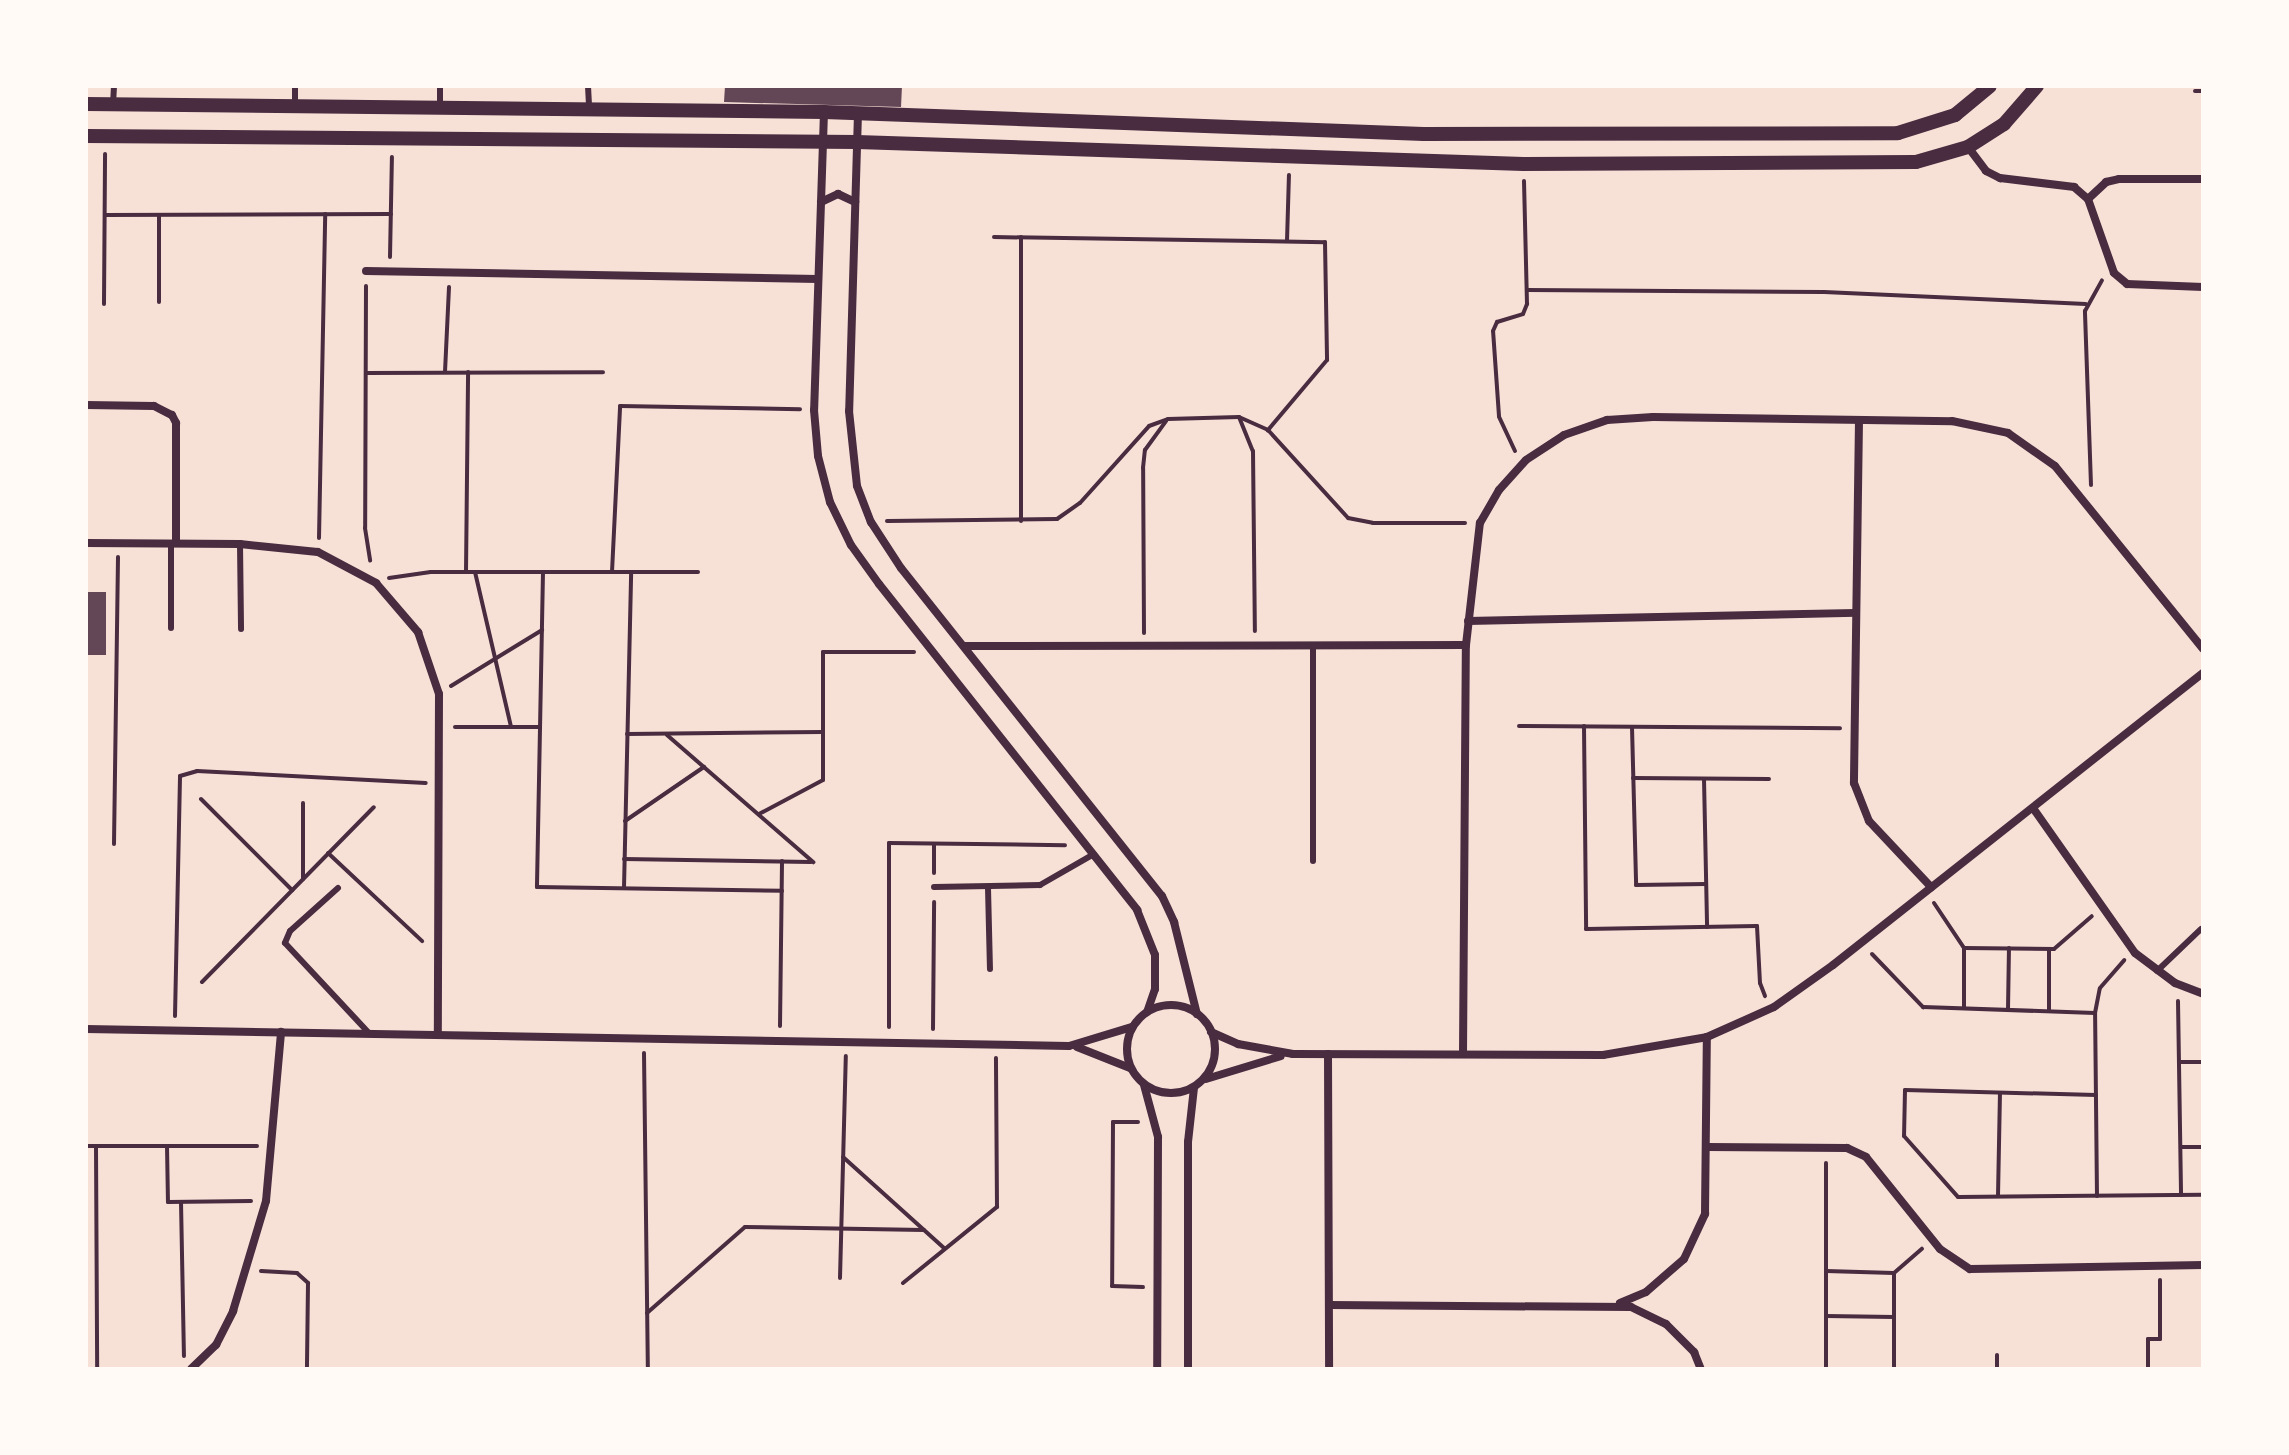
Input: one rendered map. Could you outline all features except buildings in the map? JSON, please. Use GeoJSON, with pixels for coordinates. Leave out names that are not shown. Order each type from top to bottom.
{"type":"FeatureCollection","features":[{"type":"Feature","properties":{"kind":"street"},"geometry":{"type":"LineString","coordinates":[[86,104],[824,112],[1424,134],[1898,133],[1955,115],[1990,86]]}},
{"type":"Feature","properties":{"kind":"street"},"geometry":{"type":"LineString","coordinates":[[86,136],[392,135],[857,142],[1524,164],[1916,162],[1968,147],[2004,124],[2037,86]]}},
{"type":"Feature","properties":{"kind":"street"},"geometry":{"type":"LineString","coordinates":[[824,112],[814,410],[822,472],[851,545],[1094,854],[1148,931],[1156,978],[1147,1012]]}},
{"type":"Feature","properties":{"kind":"street"},"geometry":{"type":"LineString","coordinates":[[858,113],[850,449],[871,522],[901,568],[1162,896],[1174,922],[1197,1014],[1211,1032],[1238,1044],[1293,1054]]}},
{"type":"Feature","properties":{"kind":"street"},"geometry":{"type":"LineString","coordinates":[[1968,147],[1986,171],[2000,178],[2056,182],[2074,187],[2088,199],[2114,273],[2127,284],[2203,287]]}},
{"type":"Feature","properties":{"kind":"street"},"geometry":{"type":"LineString","coordinates":[[2088,199],[2106,182],[2119,179],[2203,179]]}},
{"type":"Feature","properties":{"kind":"street"},"geometry":{"type":"LineString","coordinates":[[821,202],[838,194],[855,202]]}},
{"type":"Feature","properties":{"kind":"street"},"geometry":{"type":"LineString","coordinates":[[366,271],[818,279]]}},
{"type":"Feature","properties":{"kind":"street"},"geometry":{"type":"LineString","coordinates":[[86,405],[154,406],[172,415],[176,423],[173,543]]}},
{"type":"Feature","properties":{"kind":"street"},"geometry":{"type":"LineString","coordinates":[[1463,1054],[1466,645],[1480,523],[1499,490],[1526,460],[1564,435],[1607,420],[1952,421],[2008,433],[2055,466],[2203,649]]}},
{"type":"Feature","properties":{"kind":"street"},"geometry":{"type":"LineString","coordinates":[[1859,420],[1854,728],[1859,803],[1869,821],[1929,889]]}},
{"type":"Feature","properties":{"kind":"street"},"geometry":{"type":"LineString","coordinates":[[86,543],[240,544],[318,552],[376,583],[418,632],[439,694],[438,1035]]}},
{"type":"Feature","properties":{"kind":"street"},"geometry":{"type":"LineString","coordinates":[[1468,621],[1856,613]]}},
{"type":"Feature","properties":{"kind":"street"},"geometry":{"type":"LineString","coordinates":[[964,646],[1466,645]]}},
{"type":"Feature","properties":{"kind":"street"},"geometry":{"type":"LineString","coordinates":[[1144,1085],[1171,1094],[1194,1088],[1204,1080],[1260,1059],[1293,1054],[1603,1055],[1707,1037],[1774,1007],[2203,673]]}},
{"type":"Feature","properties":{"kind":"street"},"geometry":{"type":"LineString","coordinates":[[2033,808],[2135,953],[2175,983],[2203,994]]}},
{"type":"Feature","properties":{"kind":"street"},"geometry":{"type":"LineString","coordinates":[[86,1029],[1069,1046],[1132,1027],[1147,1012],[1173,1005],[1197,1014]]}},
{"type":"Feature","properties":{"kind":"street"},"geometry":{"type":"LineString","coordinates":[[1132,1027],[1126,1047],[1130,1068],[1144,1085],[1157,1122],[1157,1369]]}},
{"type":"Feature","properties":{"kind":"street"},"geometry":{"type":"LineString","coordinates":[[190,1369],[216,1345],[246,1271],[266,1201],[281,1032]]}},
{"type":"Feature","properties":{"kind":"street"},"geometry":{"type":"LineString","coordinates":[[1204,1080],[1214,1060],[1211,1032]]}},
{"type":"Feature","properties":{"kind":"street"},"geometry":{"type":"LineString","coordinates":[[1612,1306],[1661,1281],[1697,1238],[1705,1214],[1707,1037]]}},
{"type":"Feature","properties":{"kind":"street"},"geometry":{"type":"LineString","coordinates":[[1069,1046],[1130,1068]]}},
{"type":"Feature","properties":{"kind":"street"},"geometry":{"type":"LineString","coordinates":[[1328,1054],[1329,1369]]}},
{"type":"Feature","properties":{"kind":"street"},"geometry":{"type":"LineString","coordinates":[[1188,1369],[1188,1142],[1194,1088]]}},
{"type":"Feature","properties":{"kind":"street"},"geometry":{"type":"LineString","coordinates":[[1707,1147],[1826,1146],[1866,1157],[1932,1239],[1953,1261],[1970,1269],[2203,1265]]}},
{"type":"Feature","properties":{"kind":"street"},"geometry":{"type":"LineString","coordinates":[[1329,1305],[1612,1306],[1641,1310],[1666,1324],[1694,1352],[1701,1369]]}},
{"type":"Feature","properties":{"kind":"lane"},"geometry":{"type":"LineString","coordinates":[[113,105],[114,86]]}},
{"type":"Feature","properties":{"kind":"lane"},"geometry":{"type":"LineString","coordinates":[[295,86],[295,105]]}},
{"type":"Feature","properties":{"kind":"lane"},"geometry":{"type":"LineString","coordinates":[[440,86],[440,106]]}},
{"type":"Feature","properties":{"kind":"lane"},"geometry":{"type":"LineString","coordinates":[[588,86],[589,108]]}},
{"type":"Feature","properties":{"kind":"lane"},"geometry":{"type":"LineString","coordinates":[[171,628],[173,543]]}},
{"type":"Feature","properties":{"kind":"lane"},"geometry":{"type":"LineString","coordinates":[[240,544],[241,629]]}},
{"type":"Feature","properties":{"kind":"lane"},"geometry":{"type":"LineString","coordinates":[[1313,645],[1313,861]]}},
{"type":"Feature","properties":{"kind":"lane"},"geometry":{"type":"LineString","coordinates":[[934,887],[1040,885],[1094,854]]}},
{"type":"Feature","properties":{"kind":"lane"},"geometry":{"type":"LineString","coordinates":[[338,888],[290,931],[285,943],[369,1033]]}},
{"type":"Feature","properties":{"kind":"lane"},"geometry":{"type":"LineString","coordinates":[[988,888],[990,969]]}},
{"type":"Feature","properties":{"kind":"lane"},"geometry":{"type":"LineString","coordinates":[[2157,972],[2201,929]]}},
{"type":"Feature","properties":{"kind":"path"},"geometry":{"type":"LineString","coordinates":[[2195,91],[2203,91]]}},
{"type":"Feature","properties":{"kind":"path"},"geometry":{"type":"LineString","coordinates":[[390,271],[392,135]]}},
{"type":"Feature","properties":{"kind":"path"},"geometry":{"type":"LineString","coordinates":[[104,304],[105,137]]}},
{"type":"Feature","properties":{"kind":"path"},"geometry":{"type":"LineString","coordinates":[[1287,241],[1289,156]]}},
{"type":"Feature","properties":{"kind":"path"},"geometry":{"type":"LineString","coordinates":[[1524,164],[1527,290],[1523,314],[1497,322],[1493,331],[1499,416],[1504,434],[1526,460]]}},
{"type":"Feature","properties":{"kind":"path"},"geometry":{"type":"LineString","coordinates":[[318,552],[325,214]]}},
{"type":"Feature","properties":{"kind":"path"},"geometry":{"type":"LineString","coordinates":[[105,215],[391,214]]}},
{"type":"Feature","properties":{"kind":"path"},"geometry":{"type":"LineString","coordinates":[[159,215],[159,302]]}},
{"type":"Feature","properties":{"kind":"path"},"geometry":{"type":"LineString","coordinates":[[994,237],[1325,242],[1327,360],[1268,430]]}},
{"type":"Feature","properties":{"kind":"path"},"geometry":{"type":"LineString","coordinates":[[1021,237],[1021,521]]}},
{"type":"Feature","properties":{"kind":"path"},"geometry":{"type":"LineString","coordinates":[[366,271],[365,528],[376,583],[413,573],[698,572]]}},
{"type":"Feature","properties":{"kind":"path"},"geometry":{"type":"LineString","coordinates":[[445,372],[449,272]]}},
{"type":"Feature","properties":{"kind":"path"},"geometry":{"type":"LineString","coordinates":[[2092,512],[2086,304],[2091,291],[2114,273]]}},
{"type":"Feature","properties":{"kind":"path"},"geometry":{"type":"LineString","coordinates":[[1527,290],[1824,292],[2086,304]]}},
{"type":"Feature","properties":{"kind":"path"},"geometry":{"type":"LineString","coordinates":[[466,572],[468,372]]}},
{"type":"Feature","properties":{"kind":"path"},"geometry":{"type":"LineString","coordinates":[[366,373],[603,372]]}},
{"type":"Feature","properties":{"kind":"path"},"geometry":{"type":"LineString","coordinates":[[612,572],[620,406],[814,410]]}},
{"type":"Feature","properties":{"kind":"path"},"geometry":{"type":"LineString","coordinates":[[871,522],[1021,521],[1069,513],[1149,426],[1168,419],[1239,417],[1268,430],[1348,518],[1373,523],[1480,523]]}},
{"type":"Feature","properties":{"kind":"path"},"geometry":{"type":"LineString","coordinates":[[1239,417],[1253,451],[1255,645]]}},
{"type":"Feature","properties":{"kind":"path"},"geometry":{"type":"LineString","coordinates":[[1144,645],[1143,468],[1150,441],[1168,419]]}},
{"type":"Feature","properties":{"kind":"path"},"geometry":{"type":"LineString","coordinates":[[114,844],[118,543]]}},
{"type":"Feature","properties":{"kind":"path"},"geometry":{"type":"LineString","coordinates":[[475,572],[511,727]]}},
{"type":"Feature","properties":{"kind":"path"},"geometry":{"type":"LineString","coordinates":[[543,572],[537,887],[782,891]]}},
{"type":"Feature","properties":{"kind":"path"},"geometry":{"type":"LineString","coordinates":[[624,888],[631,572]]}},
{"type":"Feature","properties":{"kind":"path"},"geometry":{"type":"LineString","coordinates":[[439,694],[542,630]]}},
{"type":"Feature","properties":{"kind":"path"},"geometry":{"type":"LineString","coordinates":[[759,814],[823,780],[823,652],[933,652]]}},
{"type":"Feature","properties":{"kind":"path"},"geometry":{"type":"LineString","coordinates":[[1519,726],[1854,728]]}},
{"type":"Feature","properties":{"kind":"path"},"geometry":{"type":"LineString","coordinates":[[1584,726],[1586,929],[1757,926],[1760,983],[1774,1007]]}},
{"type":"Feature","properties":{"kind":"path"},"geometry":{"type":"LineString","coordinates":[[439,727],[540,727]]}},
{"type":"Feature","properties":{"kind":"path"},"geometry":{"type":"LineString","coordinates":[[1632,727],[1636,885],[1706,884]]}},
{"type":"Feature","properties":{"kind":"path"},"geometry":{"type":"LineString","coordinates":[[627,734],[823,732]]}},
{"type":"Feature","properties":{"kind":"path"},"geometry":{"type":"LineString","coordinates":[[624,859],[813,862],[666,734]]}},
{"type":"Feature","properties":{"kind":"path"},"geometry":{"type":"LineString","coordinates":[[625,821],[704,767]]}},
{"type":"Feature","properties":{"kind":"path"},"geometry":{"type":"LineString","coordinates":[[175,1030],[180,776],[197,771],[439,783]]}},
{"type":"Feature","properties":{"kind":"path"},"geometry":{"type":"LineString","coordinates":[[1633,778],[1769,779]]}},
{"type":"Feature","properties":{"kind":"path"},"geometry":{"type":"LineString","coordinates":[[1704,779],[1707,927]]}},
{"type":"Feature","properties":{"kind":"path"},"geometry":{"type":"LineString","coordinates":[[201,799],[292,890]]}},
{"type":"Feature","properties":{"kind":"path"},"geometry":{"type":"LineString","coordinates":[[303,803],[303,879]]}},
{"type":"Feature","properties":{"kind":"path"},"geometry":{"type":"LineString","coordinates":[[202,982],[374,807]]}},
{"type":"Feature","properties":{"kind":"path"},"geometry":{"type":"LineString","coordinates":[[933,1044],[934,844]]}},
{"type":"Feature","properties":{"kind":"path"},"geometry":{"type":"LineString","coordinates":[[328,853],[438,957]]}},
{"type":"Feature","properties":{"kind":"path"},"geometry":{"type":"LineString","coordinates":[[779,1041],[782,861]]}},
{"type":"Feature","properties":{"kind":"path"},"geometry":{"type":"LineString","coordinates":[[1929,889],[1964,948],[1964,1008]]}},
{"type":"Feature","properties":{"kind":"path"},"geometry":{"type":"LineString","coordinates":[[1964,948],[2049,949],[2102,906]]}},
{"type":"Feature","properties":{"kind":"path"},"geometry":{"type":"LineString","coordinates":[[1861,942],[1923,1007],[2095,1013]]}},
{"type":"Feature","properties":{"kind":"path"},"geometry":{"type":"LineString","coordinates":[[2008,1010],[2009,948]]}},
{"type":"Feature","properties":{"kind":"path"},"geometry":{"type":"LineString","coordinates":[[2049,949],[2049,1012]]}},
{"type":"Feature","properties":{"kind":"path"},"geometry":{"type":"LineString","coordinates":[[2097,1196],[2095,1013],[2100,988],[2114,967],[2135,953]]}},
{"type":"Feature","properties":{"kind":"path"},"geometry":{"type":"LineString","coordinates":[[2175,983],[2181,1062],[2181,1195]]}},
{"type":"Feature","properties":{"kind":"path"},"geometry":{"type":"LineString","coordinates":[[644,1038],[648,1369]]}},
{"type":"Feature","properties":{"kind":"path"},"geometry":{"type":"LineString","coordinates":[[840,1278],[846,1042]]}},
{"type":"Feature","properties":{"kind":"path"},"geometry":{"type":"LineString","coordinates":[[903,1283],[997,1207],[996,1045]]}},
{"type":"Feature","properties":{"kind":"path"},"geometry":{"type":"LineString","coordinates":[[2181,1062],[2203,1062]]}},
{"type":"Feature","properties":{"kind":"path"},"geometry":{"type":"LineString","coordinates":[[2096,1095],[1905,1090],[1904,1136],[1958,1197],[2203,1195]]}},
{"type":"Feature","properties":{"kind":"path"},"geometry":{"type":"LineString","coordinates":[[1998,1196],[2000,1093]]}},
{"type":"Feature","properties":{"kind":"path"},"geometry":{"type":"LineString","coordinates":[[1157,1122],[1113,1122],[1112,1286],[1157,1287]]}},
{"type":"Feature","properties":{"kind":"path"},"geometry":{"type":"LineString","coordinates":[[86,1146],[271,1146]]}},
{"type":"Feature","properties":{"kind":"path"},"geometry":{"type":"LineString","coordinates":[[96,1146],[97,1369]]}},
{"type":"Feature","properties":{"kind":"path"},"geometry":{"type":"LineString","coordinates":[[167,1146],[168,1202],[266,1201]]}},
{"type":"Feature","properties":{"kind":"path"},"geometry":{"type":"LineString","coordinates":[[1826,1146],[1826,1369]]}},
{"type":"Feature","properties":{"kind":"path"},"geometry":{"type":"LineString","coordinates":[[2181,1147],[2203,1147]]}},
{"type":"Feature","properties":{"kind":"path"},"geometry":{"type":"LineString","coordinates":[[843,1157],[945,1249]]}},
{"type":"Feature","properties":{"kind":"path"},"geometry":{"type":"LineString","coordinates":[[86,1194],[97,1192]]}},
{"type":"Feature","properties":{"kind":"path"},"geometry":{"type":"LineString","coordinates":[[181,1202],[182,1336],[190,1369]]}},
{"type":"Feature","properties":{"kind":"path"},"geometry":{"type":"LineString","coordinates":[[647,1313],[745,1227],[924,1230]]}},
{"type":"Feature","properties":{"kind":"path"},"geometry":{"type":"LineString","coordinates":[[1826,1271],[1894,1273],[1932,1239]]}},
{"type":"Feature","properties":{"kind":"path"},"geometry":{"type":"LineString","coordinates":[[2148,1369],[2148,1339],[2160,1339],[2160,1266]]}},
{"type":"Feature","properties":{"kind":"path"},"geometry":{"type":"LineString","coordinates":[[246,1271],[297,1273],[306,1278],[307,1369]]}},
{"type":"Feature","properties":{"kind":"path"},"geometry":{"type":"LineString","coordinates":[[1894,1273],[1894,1369]]}},
{"type":"Feature","properties":{"kind":"path"},"geometry":{"type":"LineString","coordinates":[[1826,1316],[1894,1317]]}},
{"type":"Feature","properties":{"kind":"path"},"geometry":{"type":"LineString","coordinates":[[1997,1355],[1997,1369]]}}]}
